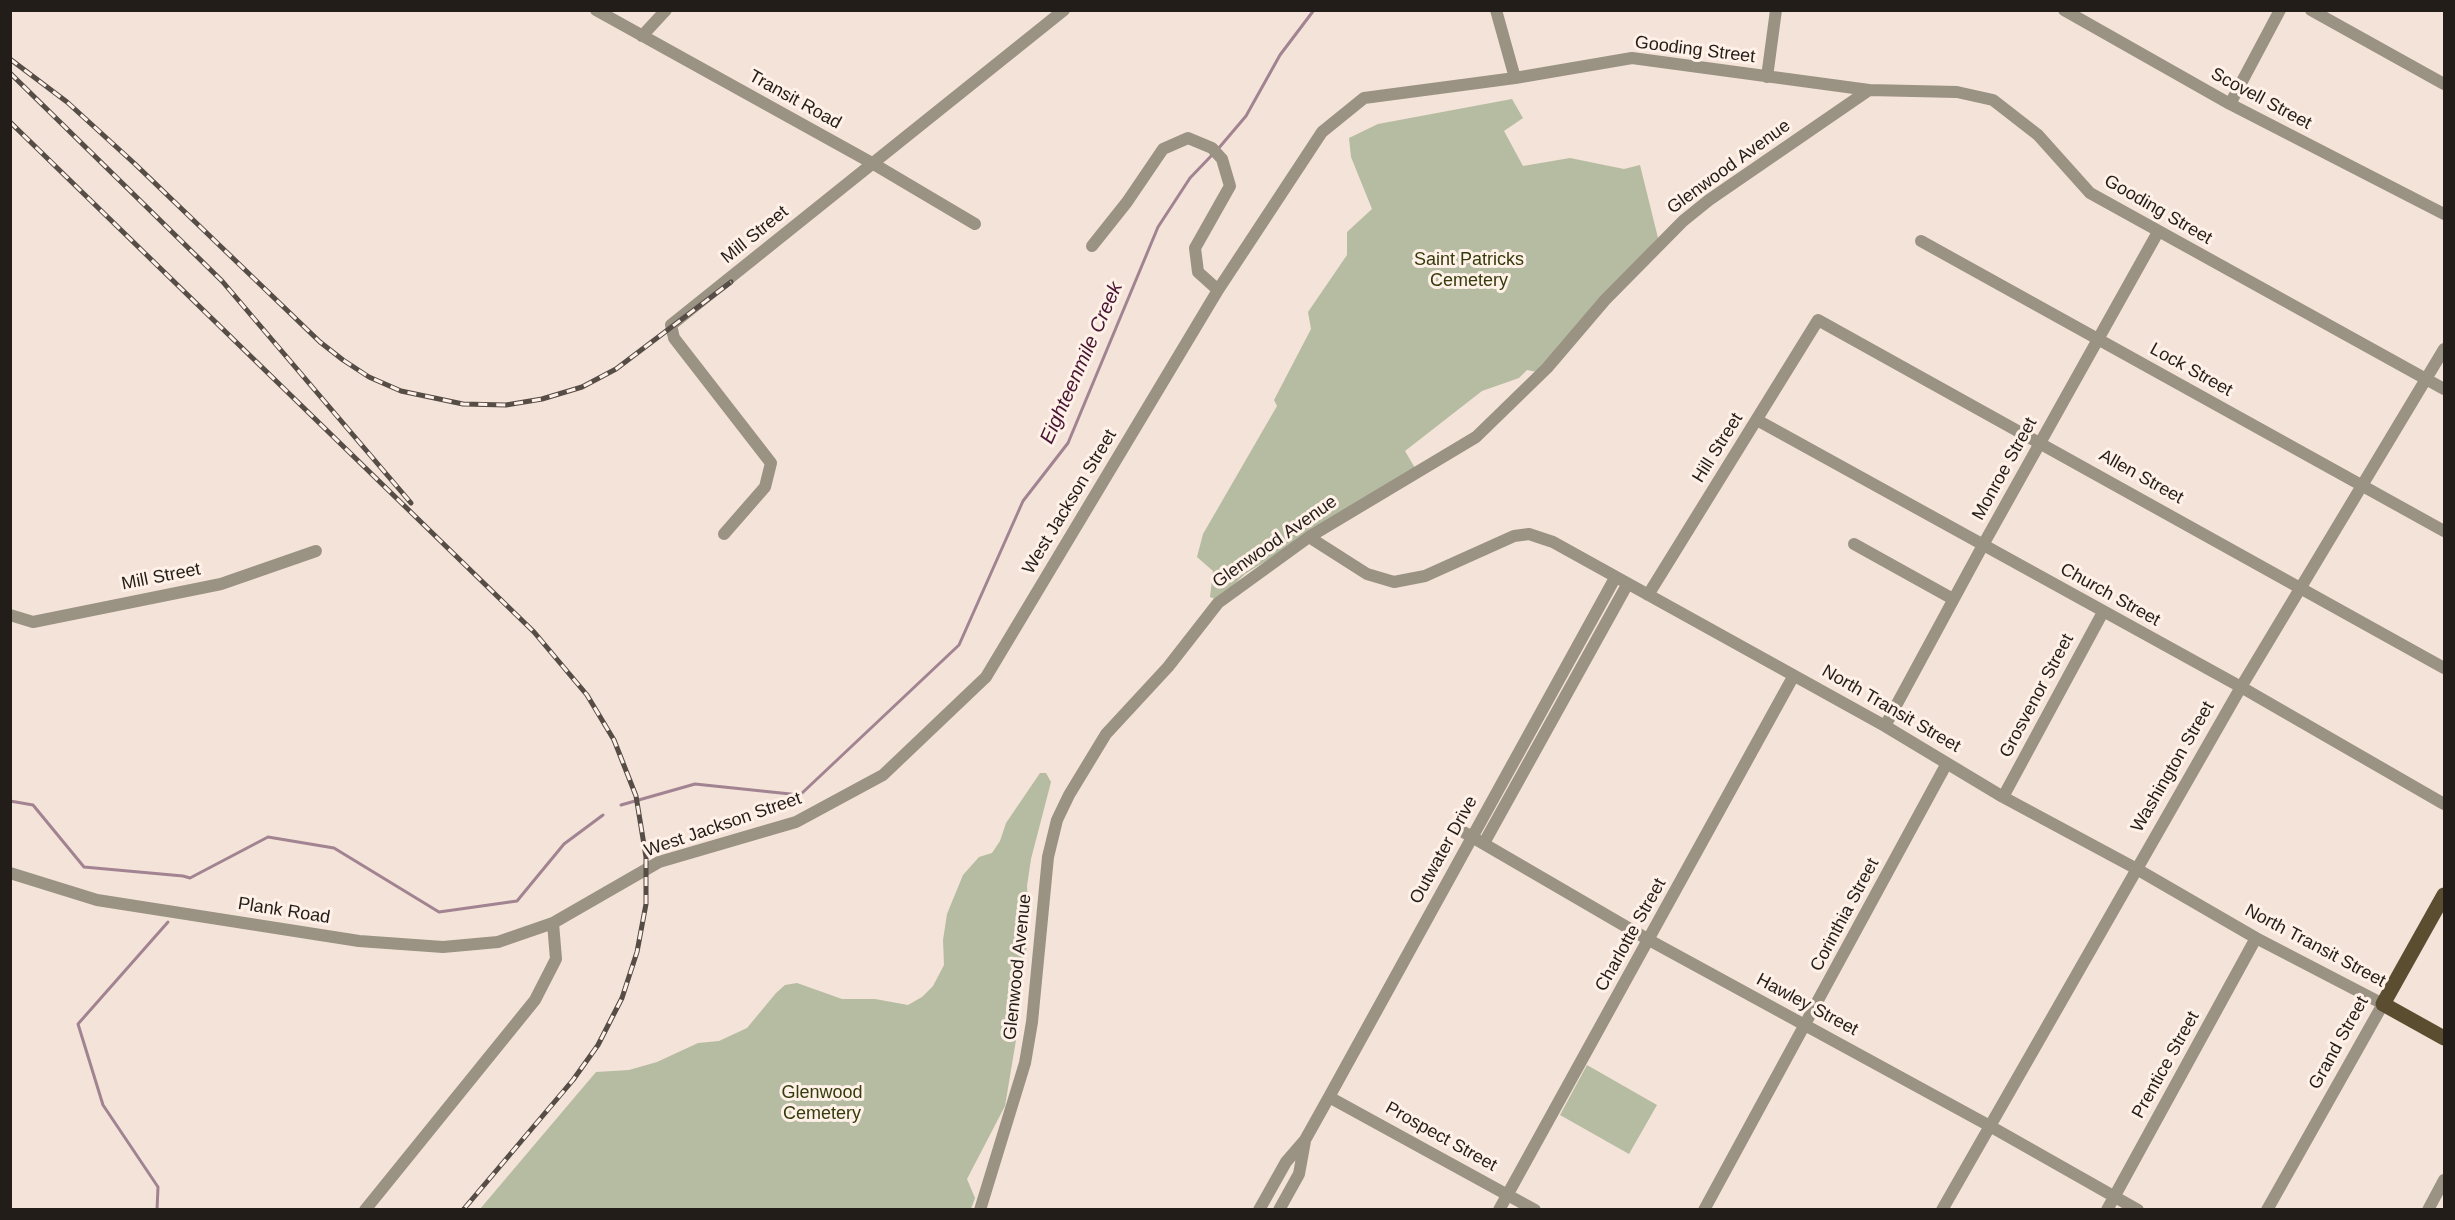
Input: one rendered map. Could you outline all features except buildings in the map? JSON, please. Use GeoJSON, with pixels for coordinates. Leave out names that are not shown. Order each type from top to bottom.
{"type":"FeatureCollection","features":[{"type":"Feature","properties":{"kind":"main road","name":"Grand Street"},"geometry":{"type":"LineString","coordinates":[[2382,1004],[2445,895]]}},
{"type":"Feature","properties":{"kind":"main road","name":"North Transit Street"},"geometry":{"type":"LineString","coordinates":[[2382,1004],[2445,1038]]}},
{"type":"Feature","properties":{"kind":"street","name":"Transit Road"},"geometry":{"type":"LineString","coordinates":[[596,10],[872,163],[975,224]]}},
{"type":"Feature","properties":{"kind":"street"},"geometry":{"type":"LineString","coordinates":[[642,36],[666,10]]}},
{"type":"Feature","properties":{"kind":"street","name":"Mill Street"},"geometry":{"type":"LineString","coordinates":[[724,534],[765,487],[771,463],[674,338],[671,325],[1064,10]]}},
{"type":"Feature","properties":{"kind":"street"},"geometry":{"type":"LineString","coordinates":[[1496,10],[1515,78]]}},
{"type":"Feature","properties":{"kind":"street"},"geometry":{"type":"LineString","coordinates":[[1767,76],[1776,10]]}},
{"type":"Feature","properties":{"kind":"street","name":"Scovell Street"},"geometry":{"type":"LineString","coordinates":[[2064,10],[2230,104],[2445,214]]}},
{"type":"Feature","properties":{"kind":"street"},"geometry":{"type":"LineString","coordinates":[[2230,104],[2280,10]]}},
{"type":"Feature","properties":{"kind":"street"},"geometry":{"type":"LineString","coordinates":[[2312,10],[2445,84]]}},
{"type":"Feature","properties":{"kind":"street","name":"Gooding Street"},"geometry":{"type":"LineString","coordinates":[[1218,290],[1322,132],[1364,98],[1515,78],[1632,58],[1869,90],[1957,92],[1994,100],[2038,135],[2090,193],[2445,389]]}},
{"type":"Feature","properties":{"kind":"street","name":"Glenwood Avenue"},"geometry":{"type":"LineString","coordinates":[[980,1209],[1025,1063],[1032,1022],[1048,857],[1057,820],[1069,795],[1106,734],[1173,670],[1218,603],[1309,537],[1476,437],[1547,368],[1605,300],[1683,220],[1869,90]]}},
{"type":"Feature","properties":{"kind":"street"},"geometry":{"type":"LineString","coordinates":[[1092,246],[1127,202],[1163,149],[1188,138],[1212,148],[1222,159],[1230,186],[1196,248],[1198,272],[1218,290]]}},
{"type":"Feature","properties":{"kind":"street","name":"Monroe Street"},"geometry":{"type":"LineString","coordinates":[[1885,726],[1953,599],[2158,232]]}},
{"type":"Feature","properties":{"kind":"street","name":"Lock Street"},"geometry":{"type":"LineString","coordinates":[[1921,241],[2445,531]]}},
{"type":"Feature","properties":{"kind":"street","name":"West Jackson Street"},"geometry":{"type":"LineString","coordinates":[[553,923],[659,862],[796,822],[883,775],[978,685],[986,677],[1218,290]]}},
{"type":"Feature","properties":{"kind":"street","name":"Hill Street"},"geometry":{"type":"LineString","coordinates":[[1648,595],[1818,320]]}},
{"type":"Feature","properties":{"kind":"street","name":"Allen Street"},"geometry":{"type":"LineString","coordinates":[[1818,320],[2445,668]]}},
{"type":"Feature","properties":{"kind":"street","name":"Washington Street"},"geometry":{"type":"LineString","coordinates":[[1942,1209],[2135,868],[2362,484],[2445,349]]}},
{"type":"Feature","properties":{"kind":"street","name":"Church Street"},"geometry":{"type":"LineString","coordinates":[[1757,420],[2241,687],[2445,804]]}},
{"type":"Feature","properties":{"kind":"street","name":"North Transit Street"},"geometry":{"type":"LineString","coordinates":[[1309,537],[1357,569],[1386,580],[1414,579],[1504,539],[1529,534],[1553,542],[1885,726],[2003,797],[2135,868],[2256,938],[2382,1004]]}},
{"type":"Feature","properties":{"kind":"street"},"geometry":{"type":"LineString","coordinates":[[1854,544],[1953,599]]}},
{"type":"Feature","properties":{"kind":"street","name":"Mill Street"},"geometry":{"type":"LineString","coordinates":[[10,615],[33,622],[221,584],[316,551]]}},
{"type":"Feature","properties":{"kind":"street","name":"Outwater Drive"},"geometry":{"type":"LineString","coordinates":[[1259,1209],[1286,1162],[1305,1140],[1615,578]]}},
{"type":"Feature","properties":{"kind":"street","name":"Outwater Drive"},"geometry":{"type":"LineString","coordinates":[[1484,843],[1627,585]]}},
{"type":"Feature","properties":{"kind":"street","name":"Grosvenor Street"},"geometry":{"type":"LineString","coordinates":[[2003,797],[2103,612]]}},
{"type":"Feature","properties":{"kind":"street","name":"Charlotte Street"},"geometry":{"type":"LineString","coordinates":[[1499,1209],[1793,677]]}},
{"type":"Feature","properties":{"kind":"street","name":"Corinthia Street"},"geometry":{"type":"LineString","coordinates":[[1704,1209],[1947,763]]}},
{"type":"Feature","properties":{"kind":"street","name":"Hawley Street"},"geometry":{"type":"LineString","coordinates":[[1460,830],[1649,940],[2138,1209]]}},
{"type":"Feature","properties":{"kind":"street","name":"Plank Road"},"geometry":{"type":"LineString","coordinates":[[10,873],[96,900],[359,941],[443,947],[498,942],[553,923]]}},
{"type":"Feature","properties":{"kind":"street"},"geometry":{"type":"LineString","coordinates":[[365,1209],[536,1000],[556,959],[553,923]]}},
{"type":"Feature","properties":{"kind":"street","name":"Prentice Street"},"geometry":{"type":"LineString","coordinates":[[2107,1209],[2256,938]]}},
{"type":"Feature","properties":{"kind":"street","name":"Grand Street"},"geometry":{"type":"LineString","coordinates":[[2267,1209],[2382,1004]]}},
{"type":"Feature","properties":{"kind":"street","name":"Prospect Street"},"geometry":{"type":"LineString","coordinates":[[1329,1097],[1535,1209]]}},
{"type":"Feature","properties":{"kind":"street","name":"Outwater Drive"},"geometry":{"type":"LineString","coordinates":[[1279,1209],[1299,1174],[1305,1140]]}},
{"type":"Feature","properties":{"kind":"street"},"geometry":{"type":"LineString","coordinates":[[2428,1209],[2445,1180]]}},
{"type":"Feature","properties":{"kind":"green space","name":"Saint Patricks Cemetery"},"geometry":{"type":"Polygon","coordinates":[[[1512,99],[1523,118],[1504,131],[1523,166],[1570,158],[1624,169],[1640,165],[1658,238],[1537,372],[1527,370],[1519,378],[1482,391],[1405,451],[1415,468],[1245,574],[1218,600],[1210,597],[1213,571],[1197,557],[1203,534],[1277,406],[1274,400],[1311,329],[1308,312],[1347,255],[1347,232],[1372,209],[1351,157],[1349,138],[1378,124],[1512,99]]]}},
{"type":"Feature","properties":{"kind":"green space","name":"Glenwood Cemetery"},"geometry":{"type":"Polygon","coordinates":[[[1040,773],[1046,773],[1051,782],[1031,859],[1027,886],[1029,925],[1017,1034],[1005,1106],[967,1179],[975,1198],[971,1209],[480,1209],[596,1072],[629,1070],[657,1062],[698,1043],[719,1041],[747,1028],[785,985],[797,983],[842,999],[875,999],[908,1005],[922,997],[933,986],[944,965],[943,940],[947,914],[963,875],[979,857],[992,853],[1000,841],[1006,823],[1040,773]]]}},
{"type":"Feature","properties":{"kind":"green space"},"geometry":{"type":"Polygon","coordinates":[[[1587,1065],[1657,1105],[1629,1154],[1560,1115],[1587,1065]]]}},
{"type":"Feature","properties":{"kind":"waterway","name":"Eighteenmile Creek"},"geometry":{"type":"LineString","coordinates":[[1218,149],[1246,116],[1280,55],[1314,10]]}},
{"type":"Feature","properties":{"kind":"waterway","name":"Eighteenmile Creek"},"geometry":{"type":"LineString","coordinates":[[621,805],[695,784],[800,795],[959,645],[1023,501],[1068,443],[1158,227],[1190,178],[1213,154]]}},
{"type":"Feature","properties":{"kind":"waterway","name":"Eighteenmile Creek"},"geometry":{"type":"LineString","coordinates":[[10,801],[33,805],[84,867],[190,878],[268,837],[334,848],[439,912],[517,901],[564,844],[603,815]]}},
{"type":"Feature","properties":{"kind":"waterway"},"geometry":{"type":"LineString","coordinates":[[157,1210],[158,1187],[103,1105],[78,1024],[168,922]]}},
{"type":"Feature","properties":{"kind":"railway"},"geometry":{"type":"LineString","coordinates":[[10,59],[67,102],[135,164],[320,342],[369,377],[401,391],[463,404],[506,405],[542,399],[582,387],[616,369],[731,282]]}},
{"type":"Feature","properties":{"kind":"railway"},"geometry":{"type":"LineString","coordinates":[[10,73],[222,281],[411,503]]}},
{"type":"Feature","properties":{"kind":"railway"},"geometry":{"type":"LineString","coordinates":[[10,122],[534,632],[587,695],[614,740],[636,796],[646,857],[646,904],[637,952],[622,998],[598,1045],[573,1080],[463,1210]]}}]}
